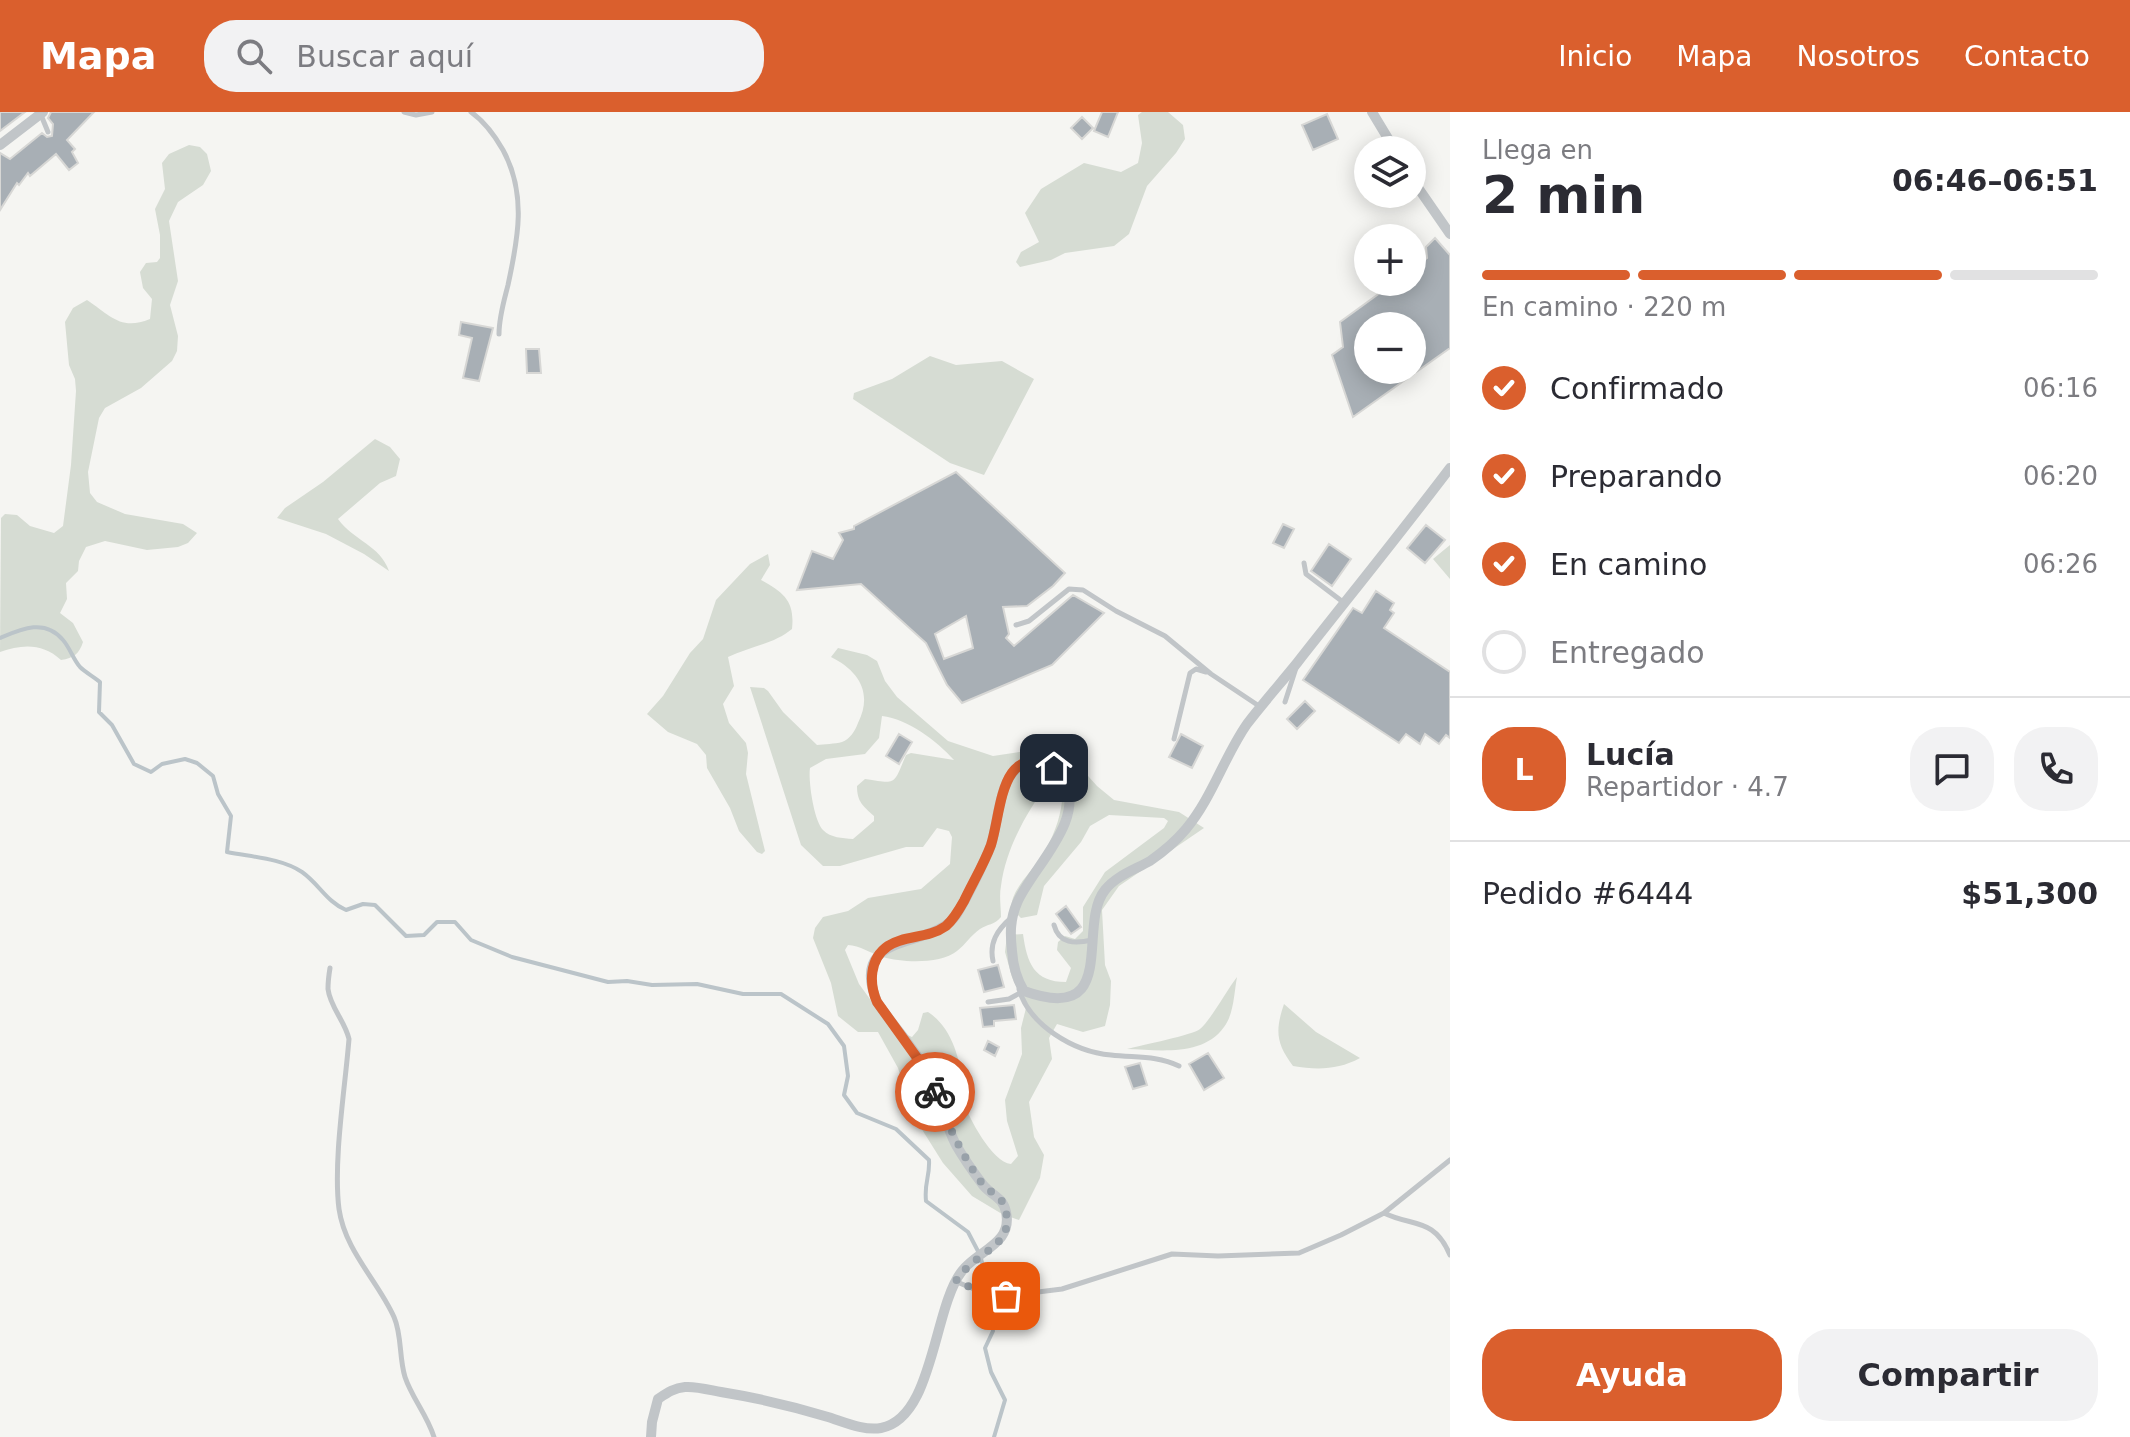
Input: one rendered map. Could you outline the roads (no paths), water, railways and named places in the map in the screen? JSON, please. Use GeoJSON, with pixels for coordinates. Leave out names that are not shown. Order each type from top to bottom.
{"type":"FeatureCollection","features":[{"type":"Feature","properties":{"kind":"street"},"geometry":{"type":"LineString","coordinates":[[1372,112],[1387,136]]}},
{"type":"Feature","properties":{"kind":"street"},"geometry":{"type":"LineString","coordinates":[[0,145],[42,113]]}},
{"type":"Feature","properties":{"kind":"street"},"geometry":{"type":"LineString","coordinates":[[1426,199],[1450,234]]}},
{"type":"Feature","properties":{"kind":"street"},"geometry":{"type":"LineString","coordinates":[[651,1437],[658,1399],[672,1390],[687,1387],[770,1400],[859,1426],[881,1428],[897,1421],[918,1395],[926,1379],[946,1302],[956,1281],[963,1270],[996,1245],[1008,1223],[1000,1198],[986,1189],[957,1146],[928,1073],[877,1002],[872,990],[873,968],[888,946],[939,930],[957,913],[990,847],[1009,775],[1023,762],[1039,761],[1054,768],[1064,778],[1069,807],[1060,834],[1021,893],[1011,917],[1017,980],[1024,991],[1058,1000],[1080,988],[1093,958],[1093,940],[1102,894],[1113,881],[1151,860],[1173,843],[1187,827],[1233,745],[1450,468]]}},
{"type":"Feature","properties":{"kind":"lane"},"geometry":{"type":"LineString","coordinates":[[404,112],[416,115],[432,112]]}},
{"type":"Feature","properties":{"kind":"lane"},"geometry":{"type":"LineString","coordinates":[[471,112],[485,124],[500,146],[514,174],[517,189],[520,224],[499,334]]}},
{"type":"Feature","properties":{"kind":"lane"},"geometry":{"type":"LineString","coordinates":[[42,113],[48,132]]}},
{"type":"Feature","properties":{"kind":"lane"},"geometry":{"type":"LineString","coordinates":[[1304,563],[1306,574],[1344,602]]}},
{"type":"Feature","properties":{"kind":"lane"},"geometry":{"type":"LineString","coordinates":[[1016,625],[1029,621],[1075,587],[1165,636],[1211,674],[1261,707]]}},
{"type":"Feature","properties":{"kind":"lane"},"geometry":{"type":"LineString","coordinates":[[1285,702],[1297,663]]}},
{"type":"Feature","properties":{"kind":"lane"},"geometry":{"type":"LineString","coordinates":[[1174,739],[1190,673],[1196,669],[1211,674]]}},
{"type":"Feature","properties":{"kind":"lane"},"geometry":{"type":"LineString","coordinates":[[993,961],[991,953],[996,932],[1011,917]]}},
{"type":"Feature","properties":{"kind":"lane"},"geometry":{"type":"LineString","coordinates":[[1054,925],[1057,935],[1063,939],[1074,943],[1093,940]]}},
{"type":"Feature","properties":{"kind":"lane"},"geometry":{"type":"LineString","coordinates":[[330,968],[328,989],[349,1039],[339,1161],[339,1210],[345,1230],[365,1270],[393,1315],[407,1381],[428,1419],[434,1437]]}},
{"type":"Feature","properties":{"kind":"lane"},"geometry":{"type":"LineString","coordinates":[[1017,980],[1026,1008],[1040,1023],[1067,1041],[1100,1053],[1156,1057],[1179,1066]]}},
{"type":"Feature","properties":{"kind":"lane"},"geometry":{"type":"LineString","coordinates":[[988,1002],[1009,999],[1020,993]]}},
{"type":"Feature","properties":{"kind":"lane"},"geometry":{"type":"LineString","coordinates":[[956,1281],[991,1296],[1006,1296],[1062,1289],[1172,1254],[1299,1253],[1384,1213],[1450,1160]]}},
{"type":"Feature","properties":{"kind":"lane"},"geometry":{"type":"LineString","coordinates":[[1384,1213],[1431,1230],[1450,1255]]}},
{"type":"Feature","properties":{"kind":"waterway"},"geometry":{"type":"LineString","coordinates":[[0,638],[33,627],[56,633],[80,667],[100,682],[99,712],[112,725],[134,764],[151,772],[162,764],[185,759],[197,763],[213,776],[218,794],[231,816],[227,852],[294,867],[346,910],[363,904],[375,905],[406,936],[424,935],[437,922],[455,922],[471,940],[512,957],[608,982],[697,984],[743,994],[781,994],[828,1024],[844,1046],[848,1076],[844,1095],[857,1113],[896,1129],[929,1160],[926,1201],[968,1232],[980,1255],[991,1296],[989,1307],[993,1331],[985,1348],[991,1372],[1005,1400],[994,1437]]}}]}
